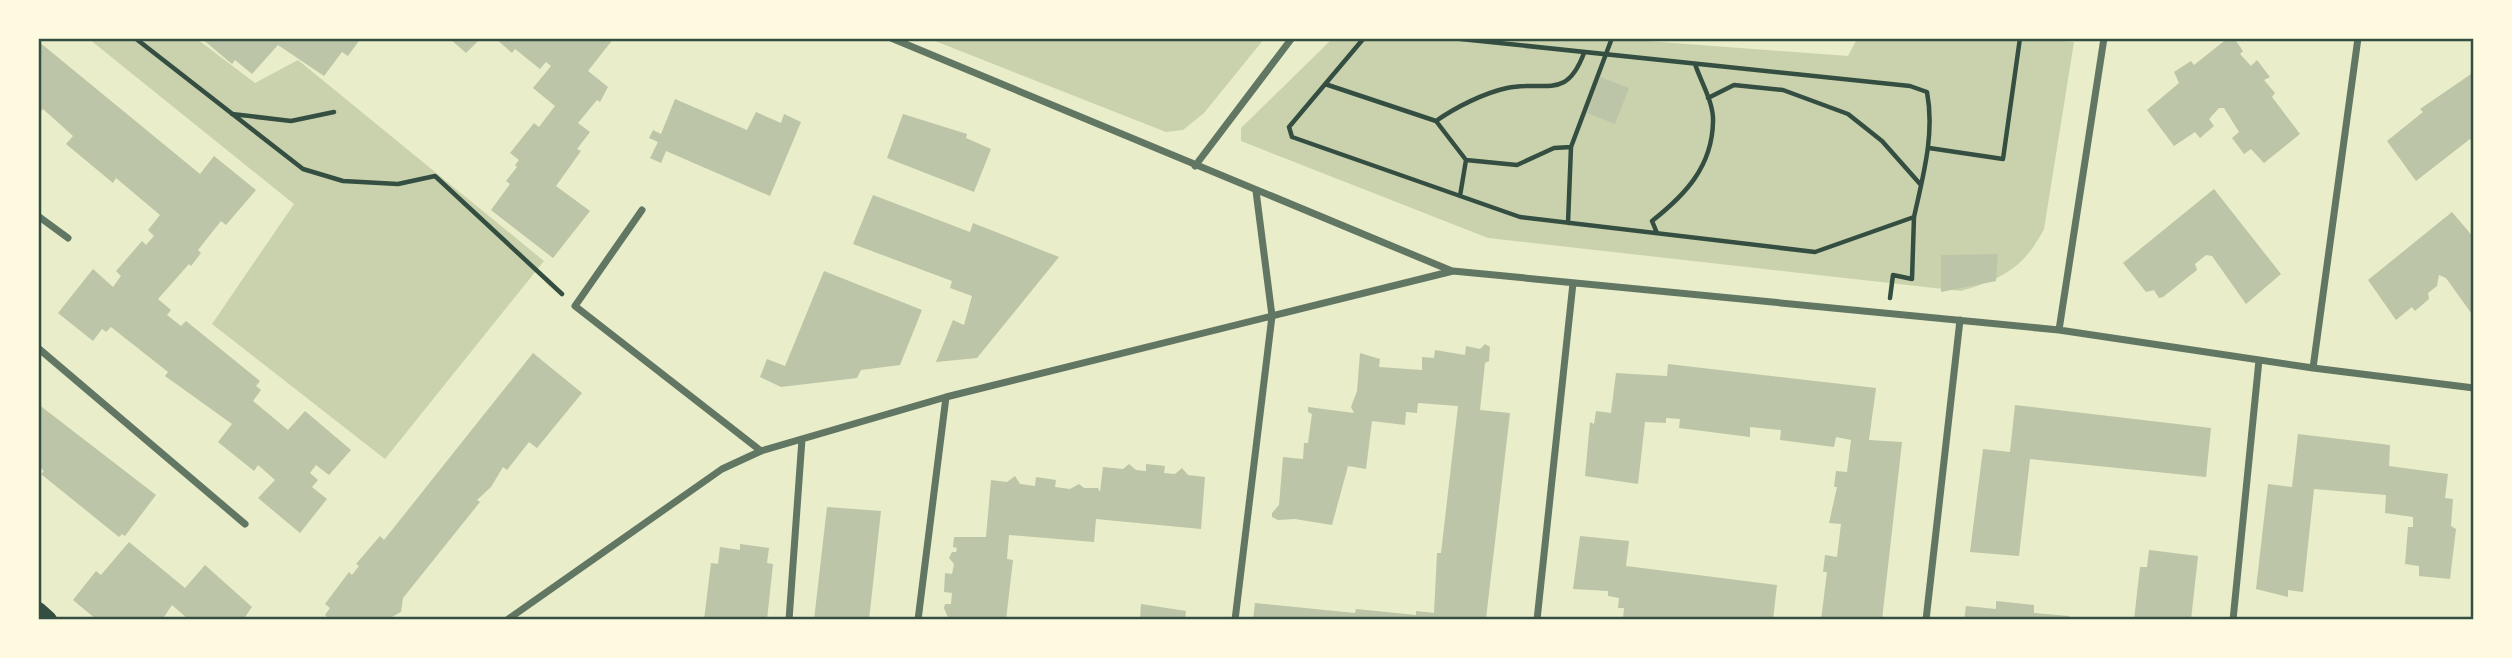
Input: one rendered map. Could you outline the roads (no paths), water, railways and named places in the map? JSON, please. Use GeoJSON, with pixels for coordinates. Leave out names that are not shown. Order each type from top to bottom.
{"type":"FeatureCollection","features":[{"type":"Feature","properties":{"kind":"main road"},"geometry":{"type":"LineString","coordinates":[[38,611],[48,620]]}},
{"type":"Feature","properties":{"kind":"street"},"geometry":{"type":"LineString","coordinates":[[891,38],[1453,271],[2059,330],[2313,368],[2473,388]]}},
{"type":"Feature","properties":{"kind":"street"},"geometry":{"type":"LineString","coordinates":[[1195,166],[1292,38]]}},
{"type":"Feature","properties":{"kind":"street"},"geometry":{"type":"LineString","coordinates":[[2059,330],[2104,38]]}},
{"type":"Feature","properties":{"kind":"street"},"geometry":{"type":"LineString","coordinates":[[2313,368],[2358,38]]}},
{"type":"Feature","properties":{"kind":"street"},"geometry":{"type":"LineString","coordinates":[[1236,620],[1272,316],[1256,191]]}},
{"type":"Feature","properties":{"kind":"street"},"geometry":{"type":"LineString","coordinates":[[642,210],[575,306],[761,451]]}},
{"type":"Feature","properties":{"kind":"street"},"geometry":{"type":"LineString","coordinates":[[38,216],[68,237]]}},
{"type":"Feature","properties":{"kind":"street"},"geometry":{"type":"LineString","coordinates":[[507,620],[722,469],[761,451],[946,397],[1453,271]]}},
{"type":"Feature","properties":{"kind":"street"},"geometry":{"type":"LineString","coordinates":[[1536,620],[1573,283]]}},
{"type":"Feature","properties":{"kind":"street"},"geometry":{"type":"LineString","coordinates":[[1926,620],[1960,320]]}},
{"type":"Feature","properties":{"kind":"street"},"geometry":{"type":"LineString","coordinates":[[38,348],[245,524]]}},
{"type":"Feature","properties":{"kind":"street"},"geometry":{"type":"LineString","coordinates":[[2233,620],[2259,360]]}},
{"type":"Feature","properties":{"kind":"street"},"geometry":{"type":"LineString","coordinates":[[918,620],[946,397]]}},
{"type":"Feature","properties":{"kind":"street"},"geometry":{"type":"LineString","coordinates":[[789,620],[802,439]]}}]}
